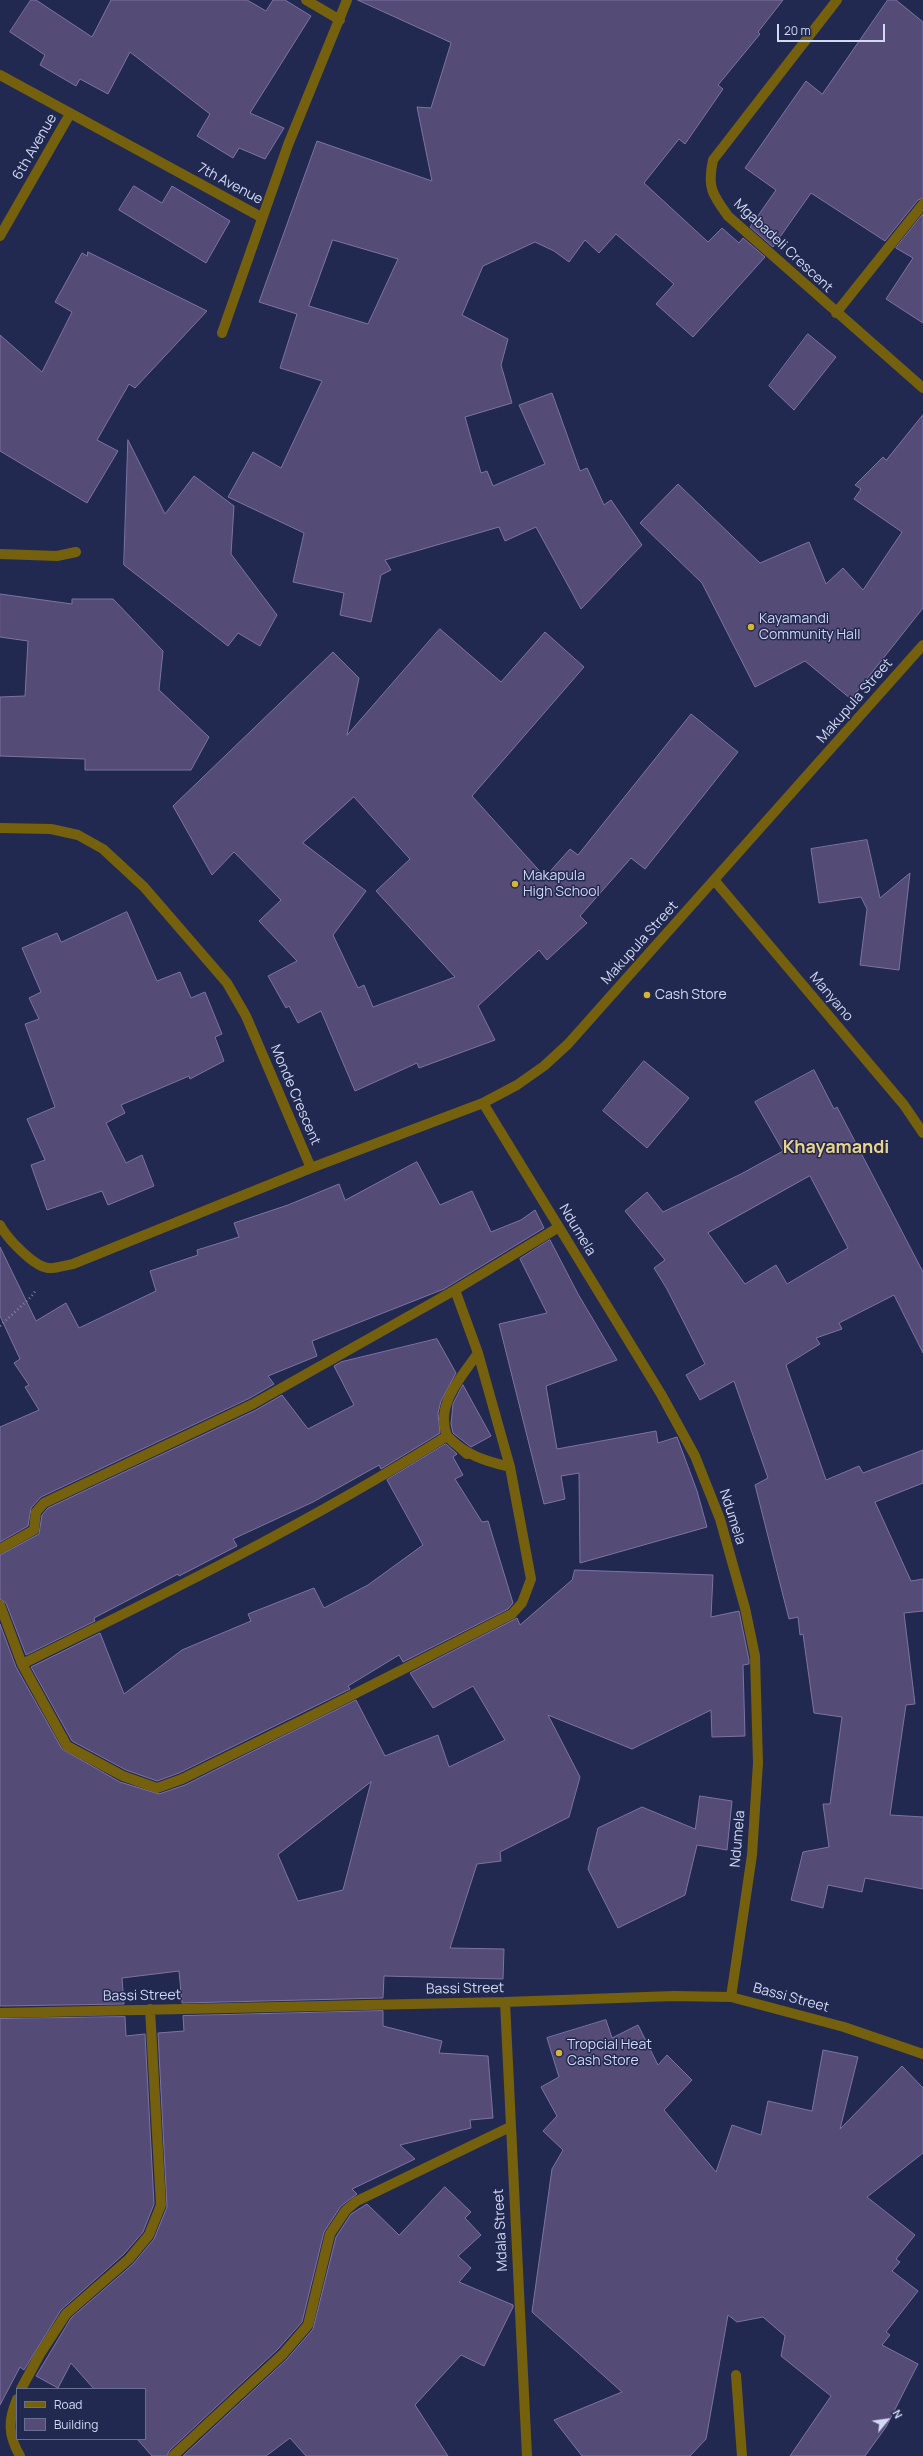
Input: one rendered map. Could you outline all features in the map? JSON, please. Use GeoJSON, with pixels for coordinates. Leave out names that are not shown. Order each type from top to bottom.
{"type":"FeatureCollection","features":[{"type":"Feature","properties":{"kind":"street"},"geometry":{"type":"LineString","coordinates":[[306,0],[340,20]]}},
{"type":"Feature","properties":{"kind":"street","name":"7th Avenue"},"geometry":{"type":"LineString","coordinates":[[0,75],[261,217],[288,145],[347,0]]}},
{"type":"Feature","properties":{"kind":"street","name":"Mgabadeli Crescent"},"geometry":{"type":"LineString","coordinates":[[837,0],[713,160],[709,179],[715,196],[728,216],[836,313],[923,388]]}},
{"type":"Feature","properties":{"kind":"street","name":"6th Avenue"},"geometry":{"type":"LineString","coordinates":[[0,236],[70,114]]}},
{"type":"Feature","properties":{"kind":"street","name":"Mgabadeli Crescent"},"geometry":{"type":"LineString","coordinates":[[836,313],[923,204]]}},
{"type":"Feature","properties":{"kind":"street"},"geometry":{"type":"LineString","coordinates":[[222,333],[261,217]]}},
{"type":"Feature","properties":{"kind":"street"},"geometry":{"type":"LineString","coordinates":[[0,554],[57,556],[76,552]]}},
{"type":"Feature","properties":{"kind":"street","name":"Makupula Street"},"geometry":{"type":"LineString","coordinates":[[311,1168],[483,1103],[532,1075],[563,1048],[715,881],[923,645]]}},
{"type":"Feature","properties":{"kind":"street","name":"Monde Crescent"},"geometry":{"type":"LineString","coordinates":[[0,828],[50,830],[78,836],[103,849],[144,887],[227,983],[246,1016],[311,1168],[73,1264],[48,1268]]}},
{"type":"Feature","properties":{"kind":"street","name":"Manyano"},"geometry":{"type":"LineString","coordinates":[[715,881],[904,1105],[923,1133]]}},
{"type":"Feature","properties":{"kind":"street","name":"Ndumela"},"geometry":{"type":"LineString","coordinates":[[483,1103],[661,1394],[695,1456],[720,1519],[745,1608],[755,1656],[758,1763],[752,1855],[731,1997]]}},
{"type":"Feature","properties":{"kind":"street"},"geometry":{"type":"LineString","coordinates":[[0,1225],[4,1234],[27,1256],[48,1268]]}},
{"type":"Feature","properties":{"kind":"street"},"geometry":{"type":"LineString","coordinates":[[0,1549],[34,1530],[36,1512],[44,1503],[253,1404],[455,1290],[559,1227]]}},
{"type":"Feature","properties":{"kind":"street"},"geometry":{"type":"LineString","coordinates":[[0,1605],[22,1664],[68,1746],[123,1776],[157,1788],[182,1779],[512,1614],[522,1603],[531,1579],[510,1467],[478,1353],[455,1290]]}},
{"type":"Feature","properties":{"kind":"street"},"geometry":{"type":"LineString","coordinates":[[478,1353],[447,1398],[443,1426],[446,1436],[467,1454],[510,1467]]}},
{"type":"Feature","properties":{"kind":"street"},"geometry":{"type":"LineString","coordinates":[[22,1664],[258,1546],[381,1478],[446,1436]]}},
{"type":"Feature","properties":{"kind":"street","name":"Bassi Street"},"geometry":{"type":"LineString","coordinates":[[0,2013],[505,2002],[674,1996],[731,1997],[844,2027],[923,2054]]}},
{"type":"Feature","properties":{"kind":"street","name":"Mdala Street"},"geometry":{"type":"LineString","coordinates":[[505,2002],[527,2456]]}},
{"type":"Feature","properties":{"kind":"street"},"geometry":{"type":"LineString","coordinates":[[22,2388],[40,2354],[66,2314],[129,2259],[149,2235],[161,2205],[150,2009]]}},
{"type":"Feature","properties":{"kind":"street"},"geometry":{"type":"LineString","coordinates":[[173,2456],[283,2354],[308,2325],[330,2234],[346,2210],[357,2201],[510,2127]]}},
{"type":"Feature","properties":{"kind":"street"},"geometry":{"type":"LineString","coordinates":[[736,2375],[742,2456]]}},
{"type":"Feature","properties":{"kind":"street"},"geometry":{"type":"LineString","coordinates":[[16,2402],[10,2418],[13,2444],[20,2456]]}},
{"type":"Feature","properties":{"kind":"path"},"geometry":{"type":"LineString","coordinates":[[0,1326],[32,1297],[48,1268]]}},
{"type":"Feature","properties":{"kind":"building"},"geometry":{"type":"Polygon","coordinates":[[[31,0],[36,0],[92,37],[111,0],[247,0],[266,11],[273,0],[285,0],[311,16],[250,113],[284,128],[265,159],[239,148],[233,158],[197,136],[210,114],[130,52],[108,94],[80,79],[76,86],[40,65],[45,55],[10,32],[31,0]]]}},
{"type":"Feature","properties":{"kind":"building"},"geometry":{"type":"Polygon","coordinates":[[[358,0],[783,0],[758,32],[760,34],[718,85],[723,89],[685,144],[679,139],[644,183],[708,242],[722,228],[739,243],[743,238],[765,257],[693,337],[656,304],[674,284],[616,234],[599,253],[585,240],[569,262],[554,251],[535,242],[483,266],[462,315],[508,339],[501,365],[512,403],[465,417],[481,473],[487,471],[493,486],[545,464],[519,405],[552,393],[580,471],[587,468],[604,505],[611,500],[642,545],[581,609],[536,527],[505,541],[499,527],[385,560],[391,570],[381,575],[371,622],[340,615],[344,593],[293,582],[304,533],[228,497],[253,452],[281,468],[322,381],[280,368],[297,314],[259,302],[317,141],[432,181],[417,107],[431,108],[451,43],[358,0]],[[333,240],[309,306],[368,324],[398,259],[333,240]]]}},
{"type":"Feature","properties":{"kind":"building"},"geometry":{"type":"Polygon","coordinates":[[[888,0],[896,0],[923,22],[923,198],[918,200],[885,241],[811,193],[773,247],[750,227],[776,190],[745,168],[806,81],[822,94],[888,0]]]}},
{"type":"Feature","properties":{"kind":"building"},"geometry":{"type":"Polygon","coordinates":[[[134,186],[162,203],[172,186],[230,221],[206,263],[119,210],[134,186]]]}},
{"type":"Feature","properties":{"kind":"building"},"geometry":{"type":"Polygon","coordinates":[[[923,214],[923,323],[886,299],[913,258],[896,248],[923,214]]]}},
{"type":"Feature","properties":{"kind":"building"},"geometry":{"type":"Polygon","coordinates":[[[88,252],[207,311],[135,388],[129,384],[97,440],[118,451],[87,503],[0,451],[0,335],[42,372],[72,312],[55,302],[82,253],[87,256],[88,252]]]}},
{"type":"Feature","properties":{"kind":"building"},"geometry":{"type":"Polygon","coordinates":[[[808,334],[836,357],[794,410],[769,386],[808,334]]]}},
{"type":"Feature","properties":{"kind":"building"},"geometry":{"type":"Polygon","coordinates":[[[923,415],[923,608],[851,699],[805,661],[755,687],[702,583],[640,523],[678,484],[760,563],[809,542],[826,584],[843,568],[863,590],[902,532],[854,499],[861,489],[855,485],[883,457],[886,460],[923,415]]]}},
{"type":"Feature","properties":{"kind":"building"},"geometry":{"type":"Polygon","coordinates":[[[128,440],[165,514],[194,476],[234,506],[231,554],[277,615],[260,646],[238,633],[228,646],[124,565],[128,440]]]}},
{"type":"Feature","properties":{"kind":"building"},"geometry":{"type":"Polygon","coordinates":[[[0,594],[72,604],[72,599],[113,599],[163,651],[159,690],[209,737],[191,770],[85,770],[85,759],[0,756],[0,697],[25,696],[28,641],[0,637],[0,594]]]}},
{"type":"Feature","properties":{"kind":"building"},"geometry":{"type":"Polygon","coordinates":[[[440,629],[501,682],[545,632],[584,667],[472,796],[545,877],[570,849],[578,855],[691,714],[738,752],[645,869],[631,858],[580,916],[587,923],[547,960],[539,950],[478,1006],[495,1040],[419,1068],[417,1063],[355,1091],[321,1011],[298,1023],[289,1006],[286,1008],[268,976],[297,961],[259,921],[281,900],[234,852],[212,875],[173,806],[333,652],[359,678],[347,735],[440,629]],[[354,797],[303,843],[366,891],[333,935],[358,988],[364,985],[373,1007],[455,977],[376,891],[410,859],[354,797]]]}},
{"type":"Feature","properties":{"kind":"building"},"geometry":{"type":"Polygon","coordinates":[[[867,840],[880,898],[910,873],[899,970],[860,965],[867,909],[861,897],[819,903],[811,849],[867,840]]]}},
{"type":"Feature","properties":{"kind":"building"},"geometry":{"type":"Polygon","coordinates":[[[127,912],[157,981],[180,972],[191,998],[205,992],[222,1034],[215,1037],[224,1061],[190,1079],[189,1076],[121,1105],[125,1113],[106,1123],[126,1163],[142,1155],[154,1186],[108,1205],[102,1191],[47,1210],[31,1165],[45,1160],[27,1119],[55,1107],[25,1024],[39,1019],[29,998],[41,992],[22,948],[57,933],[61,942],[127,912]]]}},
{"type":"Feature","properties":{"kind":"building"},"geometry":{"type":"Polygon","coordinates":[[[644,1061],[689,1098],[647,1148],[603,1111],[644,1061]]]}},
{"type":"Feature","properties":{"kind":"building"},"geometry":{"type":"Polygon","coordinates":[[[814,1070],[834,1109],[837,1107],[923,1272],[923,1353],[894,1295],[839,1323],[842,1329],[816,1338],[820,1344],[786,1365],[826,1480],[859,1466],[863,1473],[923,1450],[923,1483],[875,1502],[911,1581],[923,1579],[923,1611],[904,1613],[915,1704],[906,1705],[890,1815],[923,1817],[923,1889],[865,1878],[862,1892],[828,1885],[823,1908],[791,1900],[803,1852],[829,1847],[823,1804],[830,1804],[842,1717],[814,1713],[803,1634],[800,1635],[798,1617],[789,1619],[755,1485],[768,1478],[734,1381],[700,1400],[686,1375],[705,1364],[667,1289],[654,1268],[665,1260],[625,1211],[647,1192],[663,1212],[741,1174],[783,1151],[755,1102],[814,1070]],[[810,1176],[708,1233],[745,1284],[776,1265],[787,1284],[848,1248],[810,1176]]]}},
{"type":"Feature","properties":{"kind":"building"},"geometry":{"type":"Polygon","coordinates":[[[417,1162],[440,1205],[472,1191],[491,1232],[521,1220],[535,1210],[544,1228],[444,1289],[312,1341],[317,1356],[268,1376],[274,1384],[250,1398],[41,1497],[31,1508],[28,1526],[0,1542],[0,1427],[39,1410],[25,1387],[29,1385],[14,1363],[20,1359],[0,1316],[0,1247],[36,1321],[66,1303],[79,1328],[156,1291],[150,1271],[198,1255],[197,1250],[239,1237],[234,1223],[288,1205],[339,1184],[345,1200],[417,1162]]]}},
{"type":"Feature","properties":{"kind":"building"},"geometry":{"type":"Polygon","coordinates":[[[550,1240],[578,1294],[617,1360],[546,1386],[557,1449],[656,1431],[658,1443],[677,1437],[697,1491],[707,1527],[580,1563],[579,1473],[561,1476],[565,1499],[544,1504],[499,1324],[547,1313],[520,1259],[550,1240]]]}},
{"type":"Feature","properties":{"kind":"building"},"geometry":{"type":"Polygon","coordinates":[[[437,1339],[456,1373],[441,1401],[438,1413],[440,1433],[381,1469],[379,1465],[313,1502],[233,1539],[237,1546],[179,1576],[178,1574],[94,1618],[95,1621],[26,1655],[6,1603],[0,1599],[0,1555],[39,1534],[42,1515],[48,1508],[256,1410],[282,1395],[308,1429],[354,1405],[334,1366],[341,1362],[437,1339]]]}},
{"type":"Feature","properties":{"kind":"building"},"geometry":{"type":"Polygon","coordinates":[[[463,1385],[491,1436],[471,1447],[453,1433],[451,1424],[453,1404],[463,1385]]]}},
{"type":"Feature","properties":{"kind":"building"},"geometry":{"type":"Polygon","coordinates":[[[446,1444],[457,1454],[453,1457],[463,1475],[455,1479],[482,1522],[488,1521],[513,1603],[508,1609],[403,1662],[399,1655],[348,1686],[350,1689],[179,1773],[157,1781],[126,1770],[72,1741],[31,1667],[100,1633],[124,1694],[182,1650],[251,1621],[248,1614],[314,1588],[324,1608],[368,1585],[423,1545],[387,1480],[446,1444]]]}},
{"type":"Feature","properties":{"kind":"building"},"geometry":{"type":"Polygon","coordinates":[[[575,1570],[713,1575],[711,1617],[739,1611],[749,1660],[749,1664],[743,1665],[745,1736],[712,1737],[711,1710],[632,1749],[548,1715],[580,1777],[569,1817],[500,1852],[501,1861],[477,1864],[450,1948],[504,1949],[503,1979],[384,1976],[383,1998],[182,2003],[179,1971],[122,1978],[124,2004],[0,2006],[0,1624],[16,1667],[62,1749],[120,1782],[159,1794],[185,1785],[356,1700],[385,1756],[438,1735],[449,1767],[505,1740],[473,1686],[433,1708],[410,1673],[517,1618],[520,1625],[572,1580],[575,1570]],[[371,1782],[278,1855],[298,1901],[343,1890],[371,1782]]]}},
{"type":"Feature","properties":{"kind":"building"},"geometry":{"type":"Polygon","coordinates":[[[700,1796],[732,1801],[727,1850],[697,1845],[685,1895],[618,1928],[588,1869],[598,1828],[642,1807],[695,1829],[700,1796]]]}},
{"type":"Feature","properties":{"kind":"building"},"geometry":{"type":"Polygon","coordinates":[[[383,2011],[383,2026],[442,2041],[439,2053],[488,2056],[493,2118],[470,2120],[471,2128],[400,2145],[415,2159],[352,2189],[357,2194],[341,2206],[324,2232],[302,2322],[278,2349],[169,2451],[167,2456],[152,2456],[138,2440],[146,2440],[146,2388],[93,2388],[71,2363],[58,2388],[36,2376],[71,2318],[133,2264],[154,2239],[167,2207],[158,2033],[184,2031],[183,2016],[383,2011]]]}},
{"type":"Feature","properties":{"kind":"building"},"geometry":{"type":"Polygon","coordinates":[[[125,2017],[126,2036],[145,2034],[154,2204],[143,2232],[124,2254],[61,2310],[24,2370],[20,2367],[0,2405],[0,2019],[125,2017]]]}},
{"type":"Feature","properties":{"kind":"building"},"geometry":{"type":"Polygon","coordinates":[[[606,2020],[612,2038],[638,2025],[658,2065],[667,2055],[692,2080],[664,2110],[716,2172],[732,2125],[761,2135],[768,2101],[812,2111],[823,2050],[858,2057],[840,2129],[902,2066],[923,2088],[923,2153],[867,2197],[915,2235],[896,2259],[900,2262],[892,2271],[918,2291],[886,2332],[890,2335],[882,2345],[918,2364],[886,2427],[865,2456],[790,2456],[831,2396],[781,2356],[785,2336],[763,2317],[737,2322],[728,2315],[706,2439],[690,2456],[582,2456],[554,2420],[622,2392],[532,2312],[552,2169],[563,2150],[543,2131],[557,2116],[541,2087],[559,2077],[547,2038],[606,2020]]]}},
{"type":"Feature","properties":{"kind":"building"},"geometry":{"type":"Polygon","coordinates":[[[445,2187],[471,2212],[465,2218],[481,2235],[458,2256],[471,2268],[459,2282],[513,2305],[484,2366],[461,2355],[415,2405],[448,2456],[306,2456],[290,2438],[266,2456],[183,2456],[287,2359],[313,2329],[336,2237],[351,2214],[367,2204],[399,2235],[445,2187]]]}},
{"type":"Feature","properties":{"kind":"place","name":"Kayamandi Community Hall"},"geometry":{"type":"Point","coordinates":[751,627]}},
{"type":"Feature","properties":{"kind":"place","name":"Makapula High School"},"geometry":{"type":"Point","coordinates":[515,884]}},
{"type":"Feature","properties":{"kind":"place","name":"Cash Store"},"geometry":{"type":"Point","coordinates":[647,995]}},
{"type":"Feature","properties":{"kind":"place","name":"Tropcial Heat Cash Store"},"geometry":{"type":"Point","coordinates":[559,2053]}},
{"type":"Feature","properties":{"kind":"district","name":"Khayamandi"},"geometry":{"type":"Point","coordinates":[836,1148]}}]}
